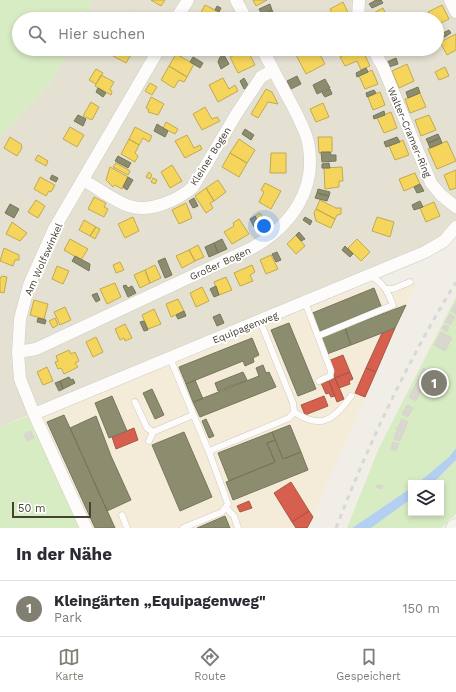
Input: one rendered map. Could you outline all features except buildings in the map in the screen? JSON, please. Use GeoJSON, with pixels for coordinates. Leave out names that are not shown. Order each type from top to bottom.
{"type":"FeatureCollection","features":[{"type":"Feature","properties":{"kind":"street"},"geometry":{"type":"LineString","coordinates":[[180,12],[188,0]]}},
{"type":"Feature","properties":{"kind":"street"},"geometry":{"type":"LineString","coordinates":[[236,0],[242,12]]}},
{"type":"Feature","properties":{"kind":"street"},"geometry":{"type":"LineString","coordinates":[[358,12],[359,0]]}},
{"type":"Feature","properties":{"kind":"street","name":"Am Wolfswinkel"},"geometry":{"type":"LineString","coordinates":[[86,528],[34,414],[20,378],[18,352],[20,319],[29,285],[54,230],[155,56]]}},
{"type":"Feature","properties":{"kind":"street","name":"Großer Bogen"},"geometry":{"type":"LineString","coordinates":[[18,352],[36,349],[238,255],[268,239],[293,215],[303,197],[310,167],[308,142],[303,129],[266,56]]}},
{"type":"Feature","properties":{"kind":"street","name":"Walter-Cramer-Ring"},"geometry":{"type":"LineString","coordinates":[[377,56],[383,67],[431,183],[441,195],[456,207]]}},
{"type":"Feature","properties":{"kind":"street","name":"Kleiner Bogen"},"geometry":{"type":"LineString","coordinates":[[83,180],[130,206],[153,207],[186,192],[193,187],[237,113],[261,77],[273,70]]}},
{"type":"Feature","properties":{"kind":"street","name":"Equipagenweg"},"geometry":{"type":"LineString","coordinates":[[34,414],[435,248],[454,230]]}},
{"type":"Feature","properties":{"kind":"lane"},"geometry":{"type":"LineString","coordinates":[[318,336],[393,305],[386,289],[378,280],[369,275]]}},
{"type":"Feature","properties":{"kind":"lane"},"geometry":{"type":"LineString","coordinates":[[386,289],[393,289],[410,282]]}},
{"type":"Feature","properties":{"kind":"lane"},"geometry":{"type":"LineString","coordinates":[[305,302],[331,371],[330,376],[319,381]]}},
{"type":"Feature","properties":{"kind":"lane"},"geometry":{"type":"LineString","coordinates":[[209,452],[289,418],[294,412],[293,403],[260,321]]}},
{"type":"Feature","properties":{"kind":"lane"},"geometry":{"type":"LineString","coordinates":[[170,358],[209,452],[228,504],[226,508],[183,528]]}},
{"type":"Feature","properties":{"kind":"lane"},"geometry":{"type":"LineString","coordinates":[[294,412],[303,418],[317,423],[329,419],[342,410],[351,396]]}},
{"type":"Feature","properties":{"kind":"lane"},"geometry":{"type":"LineString","coordinates":[[135,402],[147,428],[153,432]]}},
{"type":"Feature","properties":{"kind":"lane"},"geometry":{"type":"LineString","coordinates":[[149,441],[153,432],[193,415]]}},
{"type":"Feature","properties":{"kind":"lane"},"geometry":{"type":"LineString","coordinates":[[226,508],[234,516],[238,528]]}},
{"type":"Feature","properties":{"kind":"lane"},"geometry":{"type":"LineString","coordinates":[[122,515],[127,528]]}},
{"type":"Feature","properties":{"kind":"shaded area"},"geometry":{"type":"Polygon","coordinates":[[[92,0],[456,0],[456,227],[444,241],[0,427],[0,137],[51,82],[65,56],[444,56],[444,12],[88,12],[92,0]]]}},
{"type":"Feature","properties":{"kind":"shaded area"},"geometry":{"type":"Polygon","coordinates":[[[417,282],[307,528],[93,528],[42,422],[44,416],[372,283],[374,288],[392,292],[417,282]]]}},
{"type":"Feature","properties":{"kind":"green space"},"geometry":{"type":"Polygon","coordinates":[[[0,0],[92,0],[88,12],[12,12],[12,56],[65,56],[51,82],[0,137],[0,0]]]}},
{"type":"Feature","properties":{"kind":"green space"},"geometry":{"type":"Polygon","coordinates":[[[456,297],[456,448],[442,465],[430,475],[422,480],[408,480],[408,490],[352,528],[347,528],[379,448],[456,297]]]}},
{"type":"Feature","properties":{"kind":"green space"},"geometry":{"type":"Polygon","coordinates":[[[34,414],[86,528],[0,528],[0,427],[34,414]]]}},
{"type":"Feature","properties":{"kind":"green space"},"geometry":{"type":"Polygon","coordinates":[[[456,460],[456,514],[441,528],[371,528],[408,501],[408,516],[444,516],[444,480],[436,480],[456,460]]]}},
{"type":"Feature","properties":{"kind":"water"},"geometry":{"type":"Polygon","coordinates":[[[456,448],[456,460],[436,480],[422,480],[449,457],[456,448]]]}},
{"type":"Feature","properties":{"kind":"water"},"geometry":{"type":"Polygon","coordinates":[[[408,490],[408,501],[371,528],[352,528],[408,490]]]}},
{"type":"Feature","properties":{"kind":"railway"},"geometry":{"type":"LineString","coordinates":[[336,528],[390,402],[438,311],[456,282]]}},
{"type":"Feature","properties":{"kind":"place","name":"Kleingärten „Equipagenweg\""},"geometry":{"type":"Point","coordinates":[434,383]}}]}
